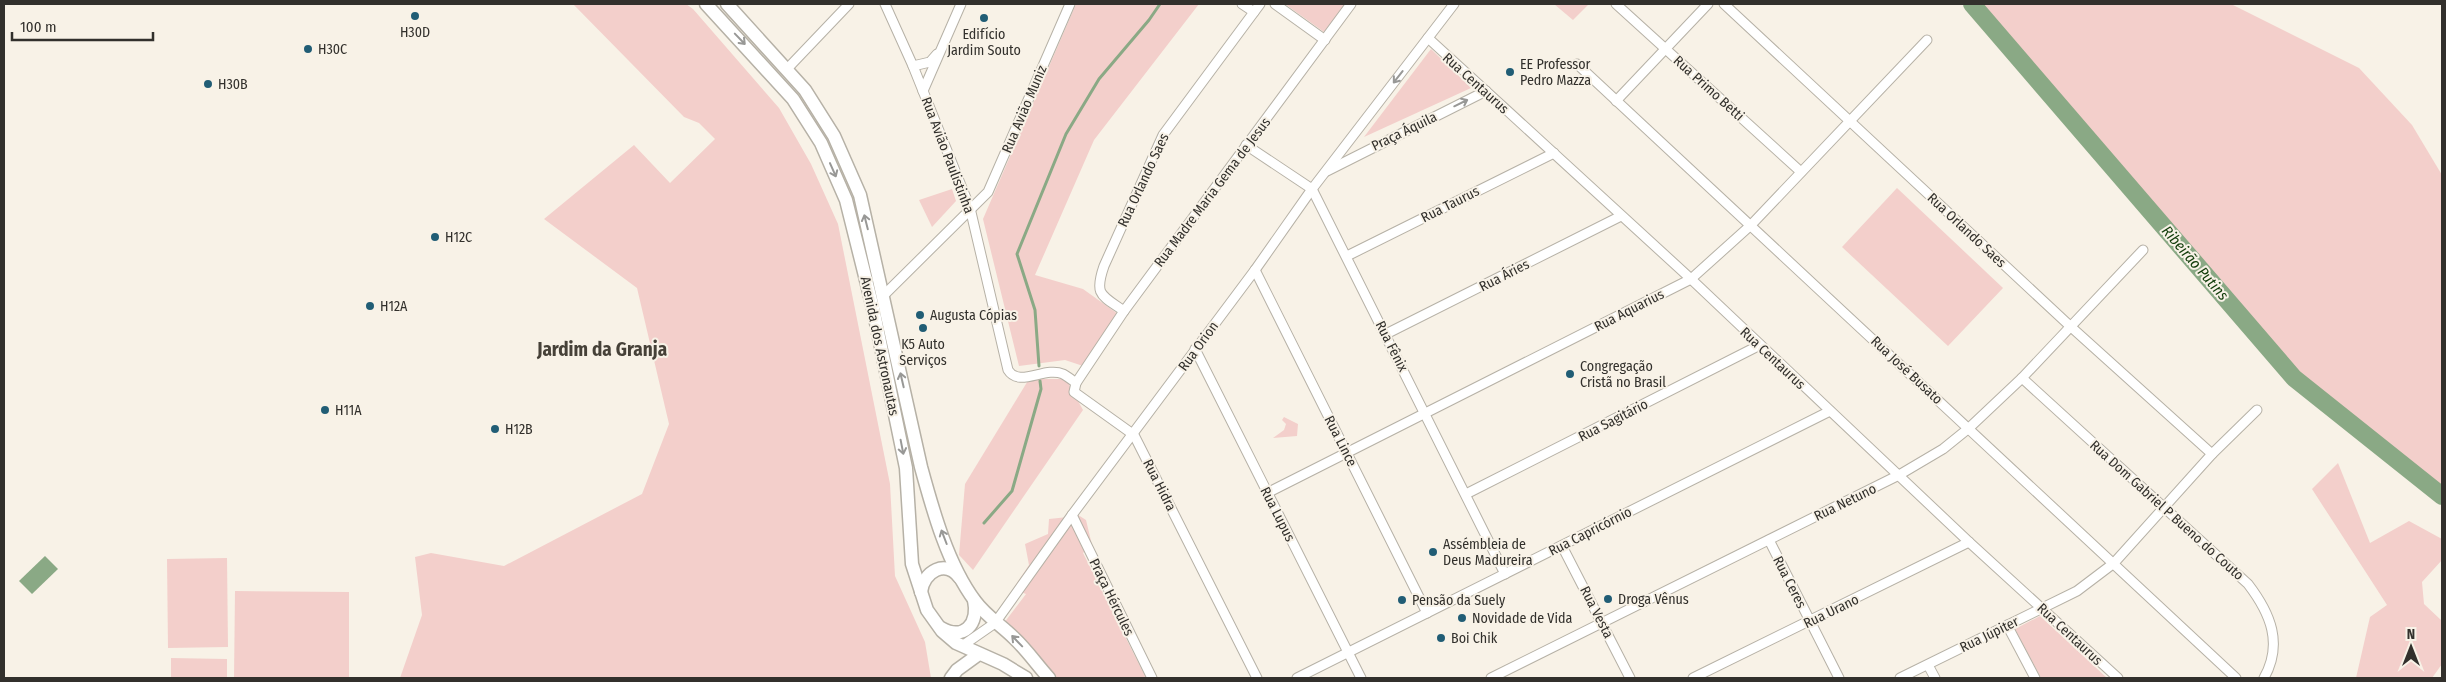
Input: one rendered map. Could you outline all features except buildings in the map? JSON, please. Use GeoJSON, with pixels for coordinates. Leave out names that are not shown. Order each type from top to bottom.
{"type":"FeatureCollection","features":[{"type":"Feature","properties":{"kind":"main road","name":"Avenida dos Astronautas"},"geometry":{"type":"LineString","coordinates":[[706,4],[793,99],[821,143],[846,200],[873,308],[906,468],[909,544],[912,564],[927,610],[936,625],[949,638],[962,646],[1003,664],[1026,678]]}},
{"type":"Feature","properties":{"kind":"main road","name":"Avenida dos Astronautas"},"geometry":{"type":"LineString","coordinates":[[727,4],[805,90],[834,136],[860,195],[921,467],[933,510],[963,582],[974,600],[995,622],[1013,636],[1049,678]]}},
{"type":"Feature","properties":{"kind":"main road"},"geometry":{"type":"LineString","coordinates":[[921,592],[922,583],[926,577],[939,568],[950,569],[963,582]]}},
{"type":"Feature","properties":{"kind":"main road"},"geometry":{"type":"LineString","coordinates":[[936,625],[949,632],[963,632],[969,627],[976,615],[974,600]]}},
{"type":"Feature","properties":{"kind":"main road"},"geometry":{"type":"LineString","coordinates":[[951,678],[962,666],[980,654]]}},
{"type":"Feature","properties":{"kind":"street"},"geometry":{"type":"LineString","coordinates":[[787,69],[849,4]]}},
{"type":"Feature","properties":{"kind":"street","name":"Rua Avião Paulistinha"},"geometry":{"type":"LineString","coordinates":[[885,4],[913,66],[970,208],[1008,370],[1012,376],[1017,378],[1046,373],[1062,374],[1076,383]]}},
{"type":"Feature","properties":{"kind":"street"},"geometry":{"type":"LineString","coordinates":[[923,91],[960,4]]}},
{"type":"Feature","properties":{"kind":"street","name":"Rua Avião Muniz"},"geometry":{"type":"LineString","coordinates":[[883,296],[988,192],[1070,4]]}},
{"type":"Feature","properties":{"kind":"street"},"geometry":{"type":"LineString","coordinates":[[1242,4],[1254,12]]}},
{"type":"Feature","properties":{"kind":"street","name":"Rua Orlando Saes"},"geometry":{"type":"LineString","coordinates":[[1124,311],[1098,291],[1098,284],[1104,266],[1163,135],[1260,4]]}},
{"type":"Feature","properties":{"kind":"street"},"geometry":{"type":"LineString","coordinates":[[1275,4],[1325,40]]}},
{"type":"Feature","properties":{"kind":"street","name":"Rua Madre Maria Gema de Jesus"},"geometry":{"type":"LineString","coordinates":[[1076,383],[1124,311],[1351,4]]}},
{"type":"Feature","properties":{"kind":"street","name":"Rua Orion"},"geometry":{"type":"LineString","coordinates":[[962,646],[995,622],[1072,515],[1134,435],[1195,349],[1255,270],[1312,189],[1454,4]]}},
{"type":"Feature","properties":{"kind":"street","name":"Rua Primo Betti"},"geometry":{"type":"LineString","coordinates":[[1616,4],[1801,172]]}},
{"type":"Feature","properties":{"kind":"street"},"geometry":{"type":"LineString","coordinates":[[1616,101],[1708,4]]}},
{"type":"Feature","properties":{"kind":"street","name":"Rua Orlando Saes"},"geometry":{"type":"LineString","coordinates":[[1724,4],[2070,326],[2212,454]]}},
{"type":"Feature","properties":{"kind":"street","name":"Rua Centaurus"},"geometry":{"type":"LineString","coordinates":[[1428,38],[1691,279],[1969,542],[2118,678]]}},
{"type":"Feature","properties":{"kind":"street","name":"Rua Aquarius"},"geometry":{"type":"LineString","coordinates":[[1268,493],[1691,279],[1751,225],[1927,40]]}},
{"type":"Feature","properties":{"kind":"street"},"geometry":{"type":"LineString","coordinates":[[913,66],[930,62],[941,51]]}},
{"type":"Feature","properties":{"kind":"street","name":"Rua José Busato"},"geometry":{"type":"LineString","coordinates":[[1577,64],[2236,678]]}},
{"type":"Feature","properties":{"kind":"street","name":"Praça Áquila"},"geometry":{"type":"LineString","coordinates":[[1324,173],[1357,154],[1486,91]]}},
{"type":"Feature","properties":{"kind":"street"},"geometry":{"type":"LineString","coordinates":[[1349,140],[1357,154]]}},
{"type":"Feature","properties":{"kind":"street","name":"Rua Fênix"},"geometry":{"type":"LineString","coordinates":[[1246,146],[1312,189],[1505,574]]}},
{"type":"Feature","properties":{"kind":"street","name":"Rua Taurus"},"geometry":{"type":"LineString","coordinates":[[1347,256],[1554,153]]}},
{"type":"Feature","properties":{"kind":"street","name":"Rua Áries"},"geometry":{"type":"LineString","coordinates":[[1386,334],[1621,216]]}},
{"type":"Feature","properties":{"kind":"street","name":"Rua Netuno"},"geometry":{"type":"LineString","coordinates":[[1491,678],[1900,475],[1943,449],[1969,428],[2022,378],[2143,250]]}},
{"type":"Feature","properties":{"kind":"street","name":"Rua Lince"},"geometry":{"type":"LineString","coordinates":[[1255,270],[1427,613]]}},
{"type":"Feature","properties":{"kind":"street","name":"Rua Sagitário"},"geometry":{"type":"LineString","coordinates":[[1466,494],[1760,345]]}},
{"type":"Feature","properties":{"kind":"street","name":"Rua Lupus"},"geometry":{"type":"LineString","coordinates":[[1195,349],[1361,678]]}},
{"type":"Feature","properties":{"kind":"street","name":"Rua Dom Gabriel P Bueno do Couto"},"geometry":{"type":"LineString","coordinates":[[2022,378],[2248,584],[2261,600],[2273,629],[2273,662],[2264,678]]}},
{"type":"Feature","properties":{"kind":"street","name":"Rua Hidra"},"geometry":{"type":"LineString","coordinates":[[1076,383],[1074,392],[1134,435],[1257,678]]}},
{"type":"Feature","properties":{"kind":"street","name":"Rua Júpiter"},"geometry":{"type":"LineString","coordinates":[[1900,678],[2077,591],[2114,563],[2212,454],[2257,410]]}},
{"type":"Feature","properties":{"kind":"street","name":"Rua Capricórnio"},"geometry":{"type":"LineString","coordinates":[[1297,678],[1830,411]]}},
{"type":"Feature","properties":{"kind":"street","name":"Praça Hércules"},"geometry":{"type":"LineString","coordinates":[[1072,515],[1152,678]]}},
{"type":"Feature","properties":{"kind":"street","name":"Rua Ceres"},"geometry":{"type":"LineString","coordinates":[[1769,540],[1838,678]]}},
{"type":"Feature","properties":{"kind":"street","name":"Rua Urano"},"geometry":{"type":"LineString","coordinates":[[1693,678],[1969,542]]}},
{"type":"Feature","properties":{"kind":"street","name":"Rua Vesta"},"geometry":{"type":"LineString","coordinates":[[1562,546],[1630,678]]}},
{"type":"Feature","properties":{"kind":"street"},"geometry":{"type":"LineString","coordinates":[[2007,625],[2034,678]]}},
{"type":"Feature","properties":{"kind":"street"},"geometry":{"type":"LineString","coordinates":[[1928,665],[1935,678]]}},
{"type":"Feature","properties":{"kind":"shaded area"},"geometry":{"type":"Polygon","coordinates":[[[573,4],[686,4],[693,9],[779,108],[811,164],[838,224],[890,484],[895,576],[925,642],[931,678],[400,678],[422,615],[415,557],[431,553],[504,566],[642,494],[669,424],[637,288],[544,219],[634,145],[670,183],[715,139],[699,123],[684,117],[573,4]]]}},
{"type":"Feature","properties":{"kind":"shaded area"},"geometry":{"type":"Polygon","coordinates":[[[1076,4],[1199,4],[1094,140],[1035,275],[1083,289],[1118,314],[1083,366],[1065,360],[1019,366],[983,219],[1076,4]]]}},
{"type":"Feature","properties":{"kind":"shaded area"},"geometry":{"type":"Polygon","coordinates":[[[1285,4],[1346,4],[1324,32],[1285,4]]]}},
{"type":"Feature","properties":{"kind":"shaded area"},"geometry":{"type":"Polygon","coordinates":[[[1554,4],[1589,4],[1573,20],[1554,4]]]}},
{"type":"Feature","properties":{"kind":"shaded area"},"geometry":{"type":"Polygon","coordinates":[[[1972,4],[2231,4],[2359,68],[2412,125],[2442,175],[2442,496],[2287,370],[1972,4]]]}},
{"type":"Feature","properties":{"kind":"shaded area"},"geometry":{"type":"Polygon","coordinates":[[[1431,49],[1471,88],[1364,137],[1431,49]]]}},
{"type":"Feature","properties":{"kind":"shaded area"},"geometry":{"type":"Polygon","coordinates":[[[1897,188],[2003,288],[1948,346],[1842,247],[1897,188]]]}},
{"type":"Feature","properties":{"kind":"shaded area"},"geometry":{"type":"Polygon","coordinates":[[[952,189],[956,201],[932,227],[919,200],[952,189]]]}},
{"type":"Feature","properties":{"kind":"shaded area"},"geometry":{"type":"Polygon","coordinates":[[[1029,379],[1066,379],[1083,410],[973,570],[959,555],[965,484],[1029,379]]]}},
{"type":"Feature","properties":{"kind":"shaded area"},"geometry":{"type":"Polygon","coordinates":[[[1284,417],[1298,424],[1297,436],[1273,438],[1284,430],[1286,424],[1282,420],[1284,417]]]}},
{"type":"Feature","properties":{"kind":"shaded area"},"geometry":{"type":"Polygon","coordinates":[[[2338,463],[2370,543],[2409,521],[2442,539],[2442,560],[2422,582],[2424,604],[2442,621],[2442,664],[2432,678],[2356,678],[2370,617],[2387,605],[2312,489],[2338,463]]]}},
{"type":"Feature","properties":{"kind":"shaded area"},"geometry":{"type":"Polygon","coordinates":[[[1075,513],[1086,520],[1092,545],[1083,553],[1146,678],[1057,678],[1004,623],[1026,594],[1013,589],[1029,565],[1025,544],[1048,534],[1049,519],[1068,517],[1075,513]]]}},
{"type":"Feature","properties":{"kind":"shaded area"},"geometry":{"type":"Polygon","coordinates":[[[45,556],[58,569],[32,594],[19,581],[45,556]]]}},
{"type":"Feature","properties":{"kind":"shaded area"},"geometry":{"type":"Polygon","coordinates":[[[227,558],[228,647],[168,648],[167,559],[227,558]]]}},
{"type":"Feature","properties":{"kind":"shaded area"},"geometry":{"type":"Polygon","coordinates":[[[235,591],[349,592],[349,678],[234,678],[235,591]]]}},
{"type":"Feature","properties":{"kind":"shaded area"},"geometry":{"type":"Polygon","coordinates":[[[2040,616],[2107,678],[2041,678],[2015,629],[2040,616]]]}},
{"type":"Feature","properties":{"kind":"shaded area"},"geometry":{"type":"Polygon","coordinates":[[[171,658],[227,659],[227,678],[171,678],[171,658]]]}},
{"type":"Feature","properties":{"kind":"waterway"},"geometry":{"type":"LineString","coordinates":[[1039,366],[1035,310],[1017,254],[1066,134],[1099,79],[1149,20],[1160,4]]}},
{"type":"Feature","properties":{"kind":"waterway","name":"Ribeirão Putins"},"geometry":{"type":"LineString","coordinates":[[1972,4],[2294,378],[2442,496]]}},
{"type":"Feature","properties":{"kind":"waterway"},"geometry":{"type":"LineString","coordinates":[[984,523],[1012,491],[1041,389],[1040,381]]}},
{"type":"Feature","properties":{"kind":"place","name":"H30D"},"geometry":{"type":"Point","coordinates":[415,16]}},
{"type":"Feature","properties":{"kind":"place","name":"Edifício Jardim Souto"},"geometry":{"type":"Point","coordinates":[984,18]}},
{"type":"Feature","properties":{"kind":"place","name":"H30C"},"geometry":{"type":"Point","coordinates":[308,49]}},
{"type":"Feature","properties":{"kind":"place","name":"EE Professor Pedro Mazza"},"geometry":{"type":"Point","coordinates":[1510,72]}},
{"type":"Feature","properties":{"kind":"place","name":"H30B"},"geometry":{"type":"Point","coordinates":[208,84]}},
{"type":"Feature","properties":{"kind":"place","name":"H12C"},"geometry":{"type":"Point","coordinates":[435,237]}},
{"type":"Feature","properties":{"kind":"place","name":"H12A"},"geometry":{"type":"Point","coordinates":[370,306]}},
{"type":"Feature","properties":{"kind":"place","name":"Augusta Cópias"},"geometry":{"type":"Point","coordinates":[920,315]}},
{"type":"Feature","properties":{"kind":"place","name":"K5 Auto Serviços"},"geometry":{"type":"Point","coordinates":[923,328]}},
{"type":"Feature","properties":{"kind":"place","name":"Congregação Cristã no Brasil"},"geometry":{"type":"Point","coordinates":[1570,374]}},
{"type":"Feature","properties":{"kind":"place","name":"H11A"},"geometry":{"type":"Point","coordinates":[325,410]}},
{"type":"Feature","properties":{"kind":"place","name":"H12B"},"geometry":{"type":"Point","coordinates":[495,429]}},
{"type":"Feature","properties":{"kind":"place","name":"Assémbleia de Deus Madureira"},"geometry":{"type":"Point","coordinates":[1433,552]}},
{"type":"Feature","properties":{"kind":"place","name":"Droga Vênus"},"geometry":{"type":"Point","coordinates":[1608,599]}},
{"type":"Feature","properties":{"kind":"place","name":"Pensão da Suely"},"geometry":{"type":"Point","coordinates":[1402,600]}},
{"type":"Feature","properties":{"kind":"place","name":"Novidade de Vida"},"geometry":{"type":"Point","coordinates":[1462,618]}},
{"type":"Feature","properties":{"kind":"place","name":"Boi Chik"},"geometry":{"type":"Point","coordinates":[1441,638]}},
{"type":"Feature","properties":{"kind":"district","name":"Jardim da Granja"},"geometry":{"type":"Point","coordinates":[602,349]}}]}
